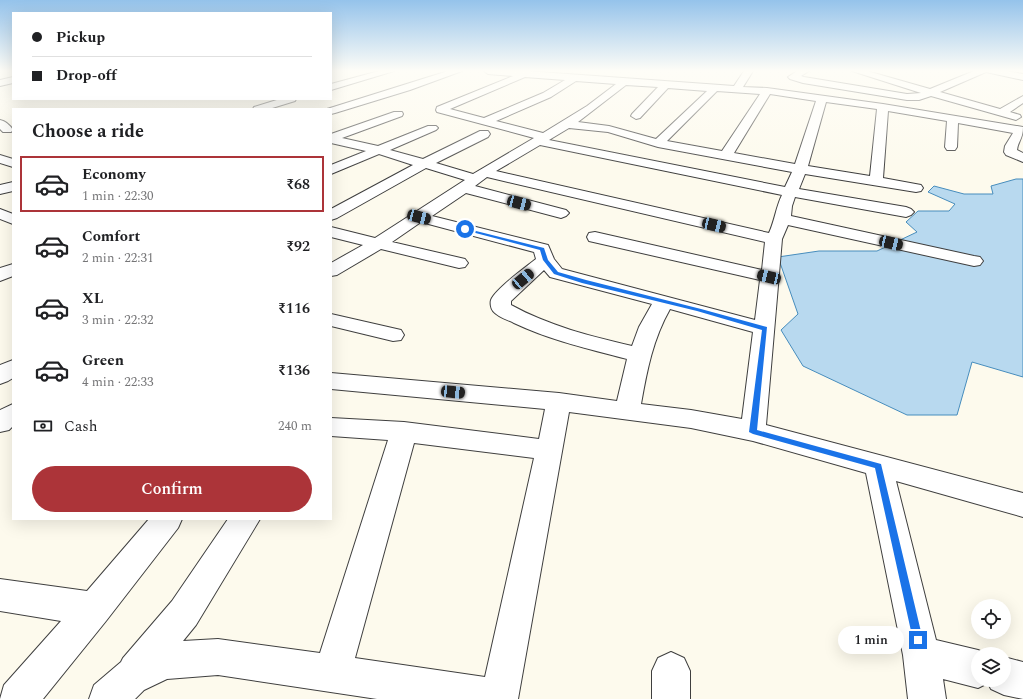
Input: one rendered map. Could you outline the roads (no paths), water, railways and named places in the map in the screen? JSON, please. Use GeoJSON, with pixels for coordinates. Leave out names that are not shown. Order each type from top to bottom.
{"type":"FeatureCollection","features":[{"type":"Feature","properties":{"kind":"street"},"geometry":{"type":"LineString","coordinates":[[261,108],[276,104]]}},
{"type":"Feature","properties":{"kind":"street"},"geometry":{"type":"LineString","coordinates":[[332,111],[355,104]]}},
{"type":"Feature","properties":{"kind":"street"},"geometry":{"type":"LineString","coordinates":[[454,104],[441,110],[486,121],[542,139],[790,192],[906,212]]}},
{"type":"Feature","properties":{"kind":"street"},"geometry":{"type":"LineString","coordinates":[[486,121],[525,104]]}},
{"type":"Feature","properties":{"kind":"street"},"geometry":{"type":"LineString","coordinates":[[332,269],[377,244],[474,180],[597,104]]}},
{"type":"Feature","properties":{"kind":"street"},"geometry":{"type":"LineString","coordinates":[[636,116],[648,104]]}},
{"type":"Feature","properties":{"kind":"street"},"geometry":{"type":"LineString","coordinates":[[658,143],[699,104]]}},
{"type":"Feature","properties":{"kind":"street"},"geometry":{"type":"LineString","coordinates":[[726,155],[759,104]]}},
{"type":"Feature","properties":{"kind":"street"},"geometry":{"type":"LineString","coordinates":[[753,432],[774,239],[790,192],[800,169],[821,104]]}},
{"type":"Feature","properties":{"kind":"street"},"geometry":{"type":"LineString","coordinates":[[857,104],[953,118],[1022,126]]}},
{"type":"Feature","properties":{"kind":"street"},"geometry":{"type":"LineString","coordinates":[[969,104],[1000,113],[1022,126]]}},
{"type":"Feature","properties":{"kind":"street"},"geometry":{"type":"LineString","coordinates":[[1000,113],[1015,104]]}},
{"type":"Feature","properties":{"kind":"street"},"geometry":{"type":"LineString","coordinates":[[876,181],[883,107]]}},
{"type":"Feature","properties":{"kind":"street"},"geometry":{"type":"LineString","coordinates":[[332,139],[398,114]]}},
{"type":"Feature","properties":{"kind":"street"},"geometry":{"type":"LineString","coordinates":[[951,147],[953,118]]}},
{"type":"Feature","properties":{"kind":"street"},"geometry":{"type":"LineString","coordinates":[[566,124],[609,129],[658,143],[800,169],[916,188]]}},
{"type":"Feature","properties":{"kind":"street"},"geometry":{"type":"LineString","coordinates":[[1022,126],[1011,146],[1010,152],[1023,158]]}},
{"type":"Feature","properties":{"kind":"street"},"geometry":{"type":"LineString","coordinates":[[332,170],[432,128]]}},
{"type":"Feature","properties":{"kind":"street"},"geometry":{"type":"LineString","coordinates":[[332,214],[424,164],[484,134]]}},
{"type":"Feature","properties":{"kind":"street"},"geometry":{"type":"LineString","coordinates":[[332,139],[378,150],[474,180],[561,213]]}},
{"type":"Feature","properties":{"kind":"street"},"geometry":{"type":"LineString","coordinates":[[520,152],[535,156]]}},
{"type":"Feature","properties":{"kind":"street"},"geometry":{"type":"LineString","coordinates":[[0,159],[12,163]]}},
{"type":"Feature","properties":{"kind":"street"},"geometry":{"type":"LineString","coordinates":[[474,180],[774,239]]}},
{"type":"Feature","properties":{"kind":"street"},"geometry":{"type":"LineString","coordinates":[[0,190],[12,186]]}},
{"type":"Feature","properties":{"kind":"street"},"geometry":{"type":"LineString","coordinates":[[768,203],[784,212],[974,261]]}},
{"type":"Feature","properties":{"kind":"street"},"geometry":{"type":"LineString","coordinates":[[0,214],[12,219]]}},
{"type":"Feature","properties":{"kind":"street"},"geometry":{"type":"LineString","coordinates":[[419,217],[542,249],[545,260],[556,273],[765,329]]}},
{"type":"Feature","properties":{"kind":"street"},"geometry":{"type":"LineString","coordinates":[[332,232],[459,264]]}},
{"type":"Feature","properties":{"kind":"street"},"geometry":{"type":"LineString","coordinates":[[595,237],[769,277]]}},
{"type":"Feature","properties":{"kind":"street"},"geometry":{"type":"LineString","coordinates":[[545,260],[512,288],[501,300],[501,308],[511,315],[560,335],[640,355]]}},
{"type":"Feature","properties":{"kind":"street"},"geometry":{"type":"LineString","coordinates":[[0,275],[12,269]]}},
{"type":"Feature","properties":{"kind":"street"},"geometry":{"type":"LineString","coordinates":[[627,411],[640,355],[649,327],[664,301]]}},
{"type":"Feature","properties":{"kind":"street"},"geometry":{"type":"LineString","coordinates":[[332,320],[393,335]]}},
{"type":"Feature","properties":{"kind":"street"},"geometry":{"type":"LineString","coordinates":[[0,377],[12,368]]}},
{"type":"Feature","properties":{"kind":"street"},"geometry":{"type":"LineString","coordinates":[[0,377],[12,382]]}},
{"type":"Feature","properties":{"kind":"street"},"geometry":{"type":"LineString","coordinates":[[332,381],[559,402],[691,419],[753,432],[1023,505]]}},
{"type":"Feature","properties":{"kind":"street"},"geometry":{"type":"LineString","coordinates":[[119,688],[165,661],[218,657],[499,698],[548,450],[559,402]]}},
{"type":"Feature","properties":{"kind":"street"},"geometry":{"type":"LineString","coordinates":[[0,423],[12,414]]}},
{"type":"Feature","properties":{"kind":"street"},"geometry":{"type":"LineString","coordinates":[[332,427],[404,432],[548,450]]}},
{"type":"Feature","properties":{"kind":"street"},"geometry":{"type":"LineString","coordinates":[[332,674],[404,432]]}},
{"type":"Feature","properties":{"kind":"street"},"geometry":{"type":"LineString","coordinates":[[878,466],[921,655],[927,699]]}},
{"type":"Feature","properties":{"kind":"street"},"geometry":{"type":"LineString","coordinates":[[18,699],[166,520]]}},
{"type":"Feature","properties":{"kind":"street"},"geometry":{"type":"LineString","coordinates":[[119,688],[184,613],[244,520]]}},
{"type":"Feature","properties":{"kind":"street"},"geometry":{"type":"LineString","coordinates":[[0,595],[94,609]]}},
{"type":"Feature","properties":{"kind":"street"},"geometry":{"type":"LineString","coordinates":[[921,655],[971,667]]}},
{"type":"Feature","properties":{"kind":"street"},"geometry":{"type":"LineString","coordinates":[[1011,677],[1023,680]]}},
{"type":"Feature","properties":{"kind":"water"},"geometry":{"type":"Polygon","coordinates":[[[1016,179],[1023,179],[1023,377],[972,362],[957,415],[907,415],[803,366],[781,330],[798,314],[778,257],[819,251],[877,251],[917,232],[906,222],[918,211],[949,211],[955,204],[928,192],[934,186],[964,194],[993,194],[991,186],[1016,179]]]}}]}
